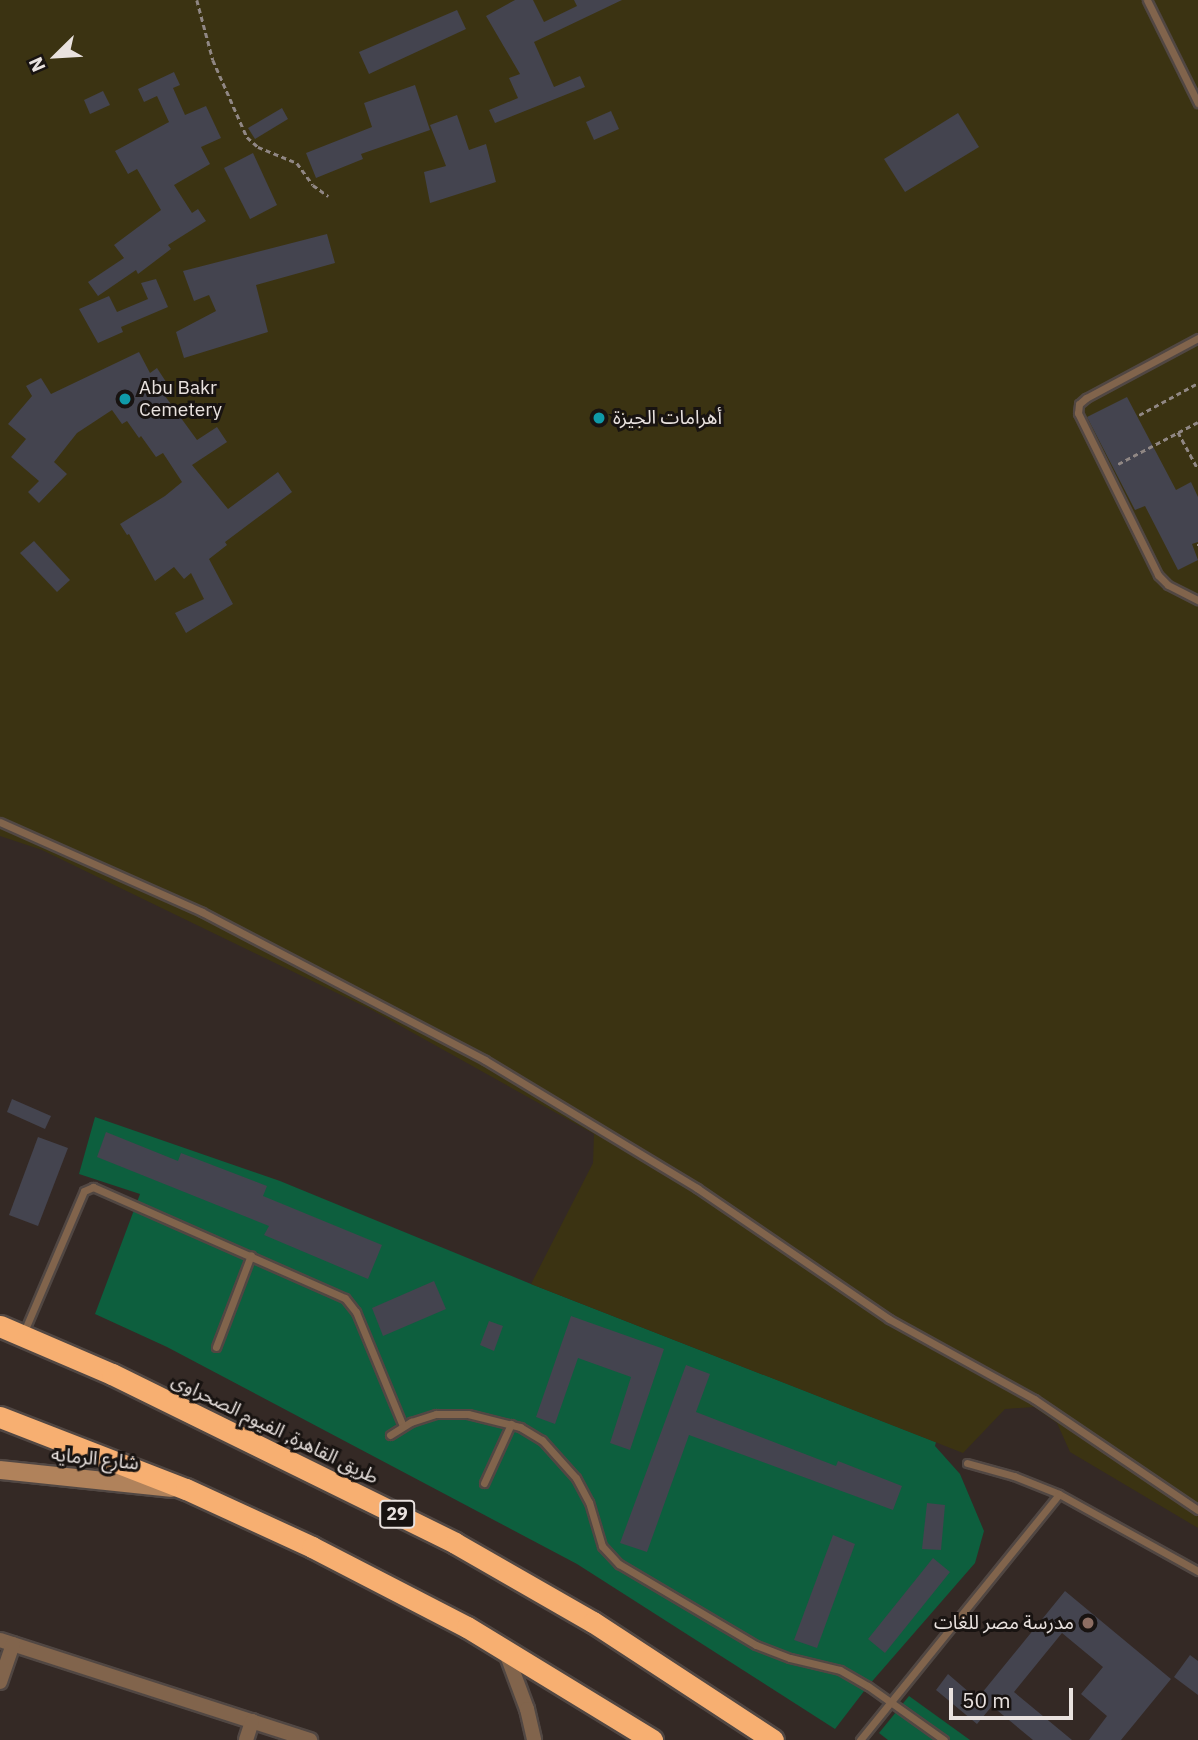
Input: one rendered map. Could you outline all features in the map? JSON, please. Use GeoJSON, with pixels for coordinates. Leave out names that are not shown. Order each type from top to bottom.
{"type":"FeatureCollection","features":[{"type":"Feature","properties":{"kind":"highway","name":"طريق القاهرة, الفيوم الصحراوى"},"geometry":{"type":"LineString","coordinates":[[0,1326],[23,1334],[249,1440],[455,1543],[593,1622],[773,1740]]}},
{"type":"Feature","properties":{"kind":"highway"},"geometry":{"type":"LineString","coordinates":[[0,1417],[186,1489],[323,1552],[505,1649],[653,1740]]}},
{"type":"Feature","properties":{"kind":"street","name":"شارع الرمايه"},"geometry":{"type":"LineString","coordinates":[[0,1470],[186,1489]]}},
{"type":"Feature","properties":{"kind":"street"},"geometry":{"type":"LineString","coordinates":[[0,1682],[6,1642],[310,1740]]}},
{"type":"Feature","properties":{"kind":"street"},"geometry":{"type":"LineString","coordinates":[[505,1649],[527,1709],[534,1740]]}},
{"type":"Feature","properties":{"kind":"street"},"geometry":{"type":"LineString","coordinates":[[246,1740],[252,1721]]}},
{"type":"Feature","properties":{"kind":"lane"},"geometry":{"type":"LineString","coordinates":[[1147,0],[1198,103]]}},
{"type":"Feature","properties":{"kind":"lane"},"geometry":{"type":"LineString","coordinates":[[1198,338],[1079,404],[1079,417],[1161,579],[1198,600]]}},
{"type":"Feature","properties":{"kind":"lane"},"geometry":{"type":"LineString","coordinates":[[0,822],[202,912],[485,1060],[685,1181],[889,1319],[1034,1399],[1198,1510]]}},
{"type":"Feature","properties":{"kind":"lane"},"geometry":{"type":"LineString","coordinates":[[23,1334],[88,1188],[96,1188],[338,1292],[352,1304],[403,1426]]}},
{"type":"Feature","properties":{"kind":"lane"},"geometry":{"type":"LineString","coordinates":[[216,1347],[251,1255]]}},
{"type":"Feature","properties":{"kind":"lane"},"geometry":{"type":"LineString","coordinates":[[390,1435],[403,1426],[436,1414],[468,1414],[510,1424],[542,1440],[561,1457],[576,1478],[589,1502],[603,1546],[620,1564],[756,1645],[790,1658],[840,1670],[944,1740]]}},
{"type":"Feature","properties":{"kind":"lane"},"geometry":{"type":"LineString","coordinates":[[484,1482],[510,1424]]}},
{"type":"Feature","properties":{"kind":"lane"},"geometry":{"type":"LineString","coordinates":[[967,1463],[1014,1476],[1059,1494],[1198,1571]]}},
{"type":"Feature","properties":{"kind":"lane"},"geometry":{"type":"LineString","coordinates":[[860,1740],[1059,1494]]}},
{"type":"Feature","properties":{"kind":"path"},"geometry":{"type":"LineString","coordinates":[[197,0],[213,60],[247,137],[258,147],[297,163],[313,186],[328,196]]}},
{"type":"Feature","properties":{"kind":"path"},"geometry":{"type":"LineString","coordinates":[[1139,415],[1198,383]]}},
{"type":"Feature","properties":{"kind":"path"},"geometry":{"type":"LineString","coordinates":[[1106,471],[1198,422]]}},
{"type":"Feature","properties":{"kind":"path"},"geometry":{"type":"LineString","coordinates":[[1178,432],[1198,469]]}},
{"type":"Feature","properties":{"kind":"green space"},"geometry":{"type":"Polygon","coordinates":[[[95,1117],[280,1181],[531,1284],[936,1442],[935,1446],[960,1474],[984,1531],[975,1563],[868,1686],[835,1729],[577,1564],[167,1347],[95,1314],[140,1194],[79,1174],[95,1117]]]}},
{"type":"Feature","properties":{"kind":"green space"},"geometry":{"type":"Polygon","coordinates":[[[909,1696],[970,1740],[888,1740],[879,1733],[909,1696]]]}},
{"type":"Feature","properties":{"kind":"sand","name":"أهرامات الجيزة"},"geometry":{"type":"Polygon","coordinates":[[[0,0],[1198,0],[1198,1528],[1070,1452],[1057,1423],[1034,1407],[1005,1409],[963,1453],[531,1284],[593,1163],[594,1134],[372,1010],[42,850],[0,836],[0,0]]]}},
{"type":"Feature","properties":{"kind":"building"},"geometry":{"type":"Polygon","coordinates":[[[515,0],[533,0],[544,22],[577,6],[574,0],[622,0],[534,42],[554,87],[580,76],[585,87],[495,123],[489,110],[518,98],[509,78],[520,74],[486,16],[515,0]]]}},
{"type":"Feature","properties":{"kind":"building"},"geometry":{"type":"Polygon","coordinates":[[[457,10],[466,29],[369,74],[359,52],[457,10]]]}},
{"type":"Feature","properties":{"kind":"building"},"geometry":{"type":"Polygon","coordinates":[[[174,72],[180,85],[173,88],[185,115],[206,106],[221,138],[201,147],[210,164],[174,185],[192,213],[198,209],[206,221],[168,245],[171,249],[138,274],[136,270],[98,296],[88,282],[124,258],[114,245],[161,210],[137,169],[128,174],[115,151],[169,122],[157,96],[144,102],[138,89],[174,72]]]}},
{"type":"Feature","properties":{"kind":"building"},"geometry":{"type":"Polygon","coordinates":[[[415,85],[430,130],[361,154],[363,159],[316,178],[306,153],[372,127],[364,103],[415,85]]]}},
{"type":"Feature","properties":{"kind":"building"},"geometry":{"type":"Polygon","coordinates":[[[103,91],[110,105],[90,114],[84,100],[103,91]]]}},
{"type":"Feature","properties":{"kind":"building"},"geometry":{"type":"Polygon","coordinates":[[[282,108],[288,119],[255,139],[248,128],[282,108]]]}},
{"type":"Feature","properties":{"kind":"building"},"geometry":{"type":"Polygon","coordinates":[[[611,111],[619,129],[594,140],[586,122],[611,111]]]}},
{"type":"Feature","properties":{"kind":"building"},"geometry":{"type":"Polygon","coordinates":[[[958,113],[979,147],[905,192],[884,159],[958,113]]]}},
{"type":"Feature","properties":{"kind":"building"},"geometry":{"type":"Polygon","coordinates":[[[457,115],[469,150],[486,144],[496,182],[430,203],[424,172],[446,166],[430,125],[457,115]]]}},
{"type":"Feature","properties":{"kind":"building"},"geometry":{"type":"Polygon","coordinates":[[[253,153],[277,205],[250,219],[224,168],[253,153]]]}},
{"type":"Feature","properties":{"kind":"building"},"geometry":{"type":"Polygon","coordinates":[[[327,234],[335,263],[256,285],[268,332],[184,358],[176,332],[216,311],[209,295],[194,301],[183,271],[327,234]]]}},
{"type":"Feature","properties":{"kind":"building"},"geometry":{"type":"Polygon","coordinates":[[[156,279],[168,307],[121,327],[123,332],[98,343],[79,309],[109,296],[117,312],[148,299],[141,283],[156,279]]]}},
{"type":"Feature","properties":{"kind":"building"},"geometry":{"type":"Polygon","coordinates":[[[139,352],[150,373],[157,368],[172,391],[165,396],[197,440],[217,427],[227,442],[192,465],[228,509],[278,472],[292,492],[225,542],[227,545],[209,559],[233,604],[186,633],[175,613],[204,599],[191,573],[184,579],[174,567],[155,581],[129,534],[127,535],[120,524],[182,482],[163,453],[156,457],[127,421],[122,424],[112,410],[77,433],[54,462],[67,474],[39,503],[28,492],[39,481],[11,457],[26,439],[8,424],[32,396],[26,386],[41,378],[51,394],[139,352]]]}},
{"type":"Feature","properties":{"kind":"building"},"geometry":{"type":"Polygon","coordinates":[[[1127,397],[1176,490],[1191,482],[1198,497],[1198,542],[1192,544],[1198,560],[1178,570],[1145,506],[1135,510],[1087,417],[1127,397]]]}},
{"type":"Feature","properties":{"kind":"building"},"geometry":{"type":"Polygon","coordinates":[[[34,541],[70,580],[57,592],[20,553],[34,541]]]}},
{"type":"Feature","properties":{"kind":"building"},"geometry":{"type":"Polygon","coordinates":[[[12,1099],[51,1116],[45,1129],[7,1112],[12,1099]]]}},
{"type":"Feature","properties":{"kind":"building"},"geometry":{"type":"Polygon","coordinates":[[[106,1132],[178,1161],[181,1153],[267,1186],[263,1196],[382,1245],[368,1279],[264,1235],[269,1226],[97,1157],[106,1132]]]}},
{"type":"Feature","properties":{"kind":"building"},"geometry":{"type":"Polygon","coordinates":[[[38,1137],[68,1148],[38,1226],[9,1215],[38,1137]]]}},
{"type":"Feature","properties":{"kind":"building"},"geometry":{"type":"Polygon","coordinates":[[[434,1281],[446,1309],[383,1336],[372,1308],[434,1281]]]}},
{"type":"Feature","properties":{"kind":"building"},"geometry":{"type":"Polygon","coordinates":[[[571,1316],[664,1349],[630,1450],[610,1443],[631,1377],[578,1358],[555,1424],[536,1417],[571,1316]]]}},
{"type":"Feature","properties":{"kind":"building"},"geometry":{"type":"Polygon","coordinates":[[[489,1321],[503,1326],[494,1351],[480,1345],[489,1321]]]}},
{"type":"Feature","properties":{"kind":"building"},"geometry":{"type":"Polygon","coordinates":[[[686,1365],[710,1374],[696,1412],[836,1466],[838,1461],[902,1486],[893,1510],[689,1435],[647,1552],[620,1543],[686,1365]]]}},
{"type":"Feature","properties":{"kind":"building"},"geometry":{"type":"Polygon","coordinates":[[[927,1503],[945,1505],[941,1550],[922,1549],[927,1503]]]}},
{"type":"Feature","properties":{"kind":"building"},"geometry":{"type":"Polygon","coordinates":[[[833,1535],[855,1544],[817,1648],[794,1640],[833,1535]]]}},
{"type":"Feature","properties":{"kind":"building"},"geometry":{"type":"Polygon","coordinates":[[[933,1558],[950,1572],[885,1653],[868,1639],[933,1558]]]}},
{"type":"Feature","properties":{"kind":"building"},"geometry":{"type":"Polygon","coordinates":[[[1065,1591],[1171,1679],[1121,1740],[1089,1740],[1107,1716],[1081,1694],[1103,1667],[1062,1633],[1014,1692],[1072,1740],[1033,1740],[992,1706],[977,1724],[936,1690],[948,1674],[977,1699],[1065,1591]]]}},
{"type":"Feature","properties":{"kind":"building"},"geometry":{"type":"Polygon","coordinates":[[[1190,1655],[1198,1661],[1198,1695],[1174,1677],[1190,1655]]]}},
{"type":"Feature","properties":{"kind":"place","name":"Abu Bakr Cemetery"},"geometry":{"type":"Point","coordinates":[125,399]}},
{"type":"Feature","properties":{"kind":"place","name":"أهرامات الجيزة"},"geometry":{"type":"Point","coordinates":[599,418]}},
{"type":"Feature","properties":{"kind":"place","name":"مدرسة مصر للغات"},"geometry":{"type":"Point","coordinates":[1088,1623]}}]}
